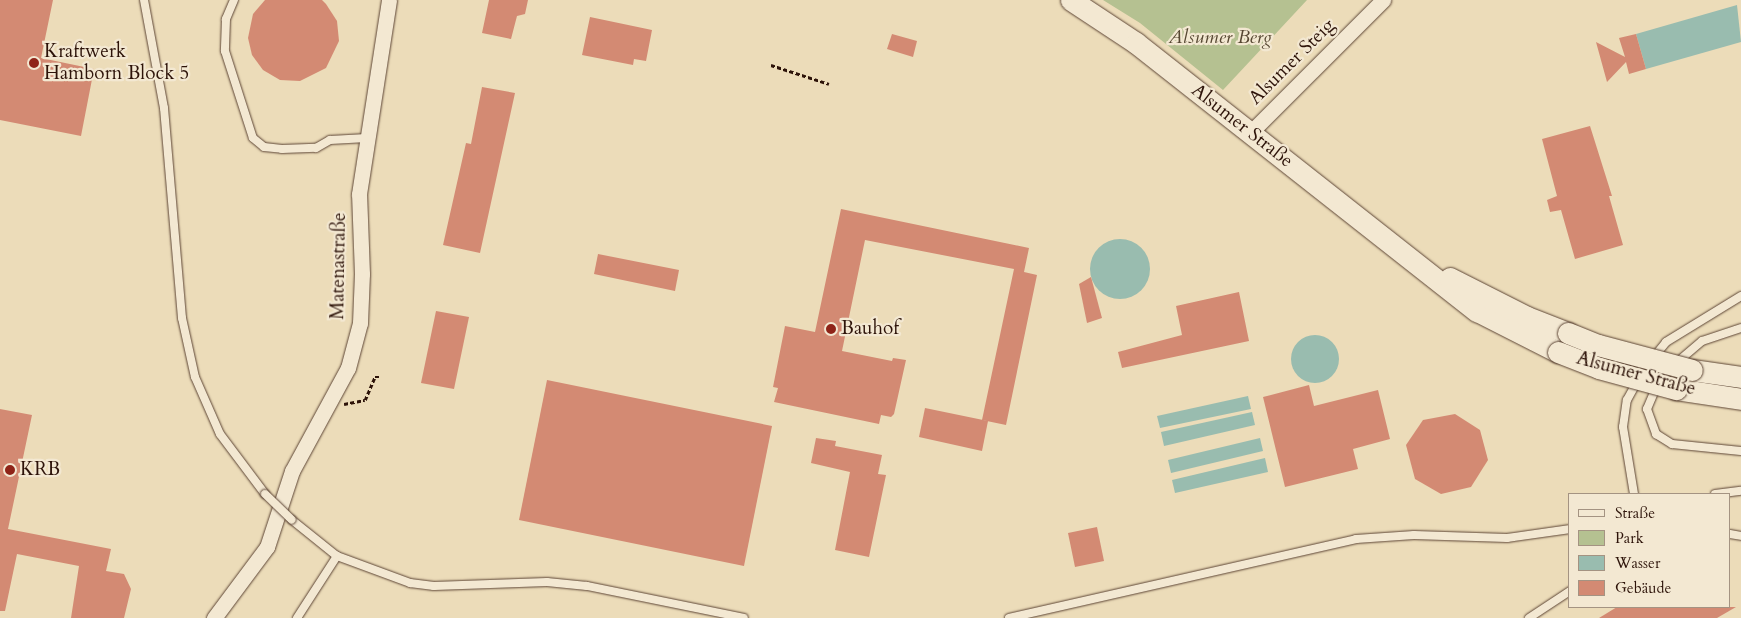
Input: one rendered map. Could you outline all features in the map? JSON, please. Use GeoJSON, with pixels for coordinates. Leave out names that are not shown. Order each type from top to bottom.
{"type":"FeatureCollection","features":[{"type":"Feature","properties":{"kind":"street","name":"Matenastraße"},"geometry":{"type":"LineString","coordinates":[[214,618],[266,547],[292,471],[348,368],[360,324],[362,274],[359,194],[389,0]]}},
{"type":"Feature","properties":{"kind":"street","name":"Alsumer Straße"},"geometry":{"type":"LineString","coordinates":[[1071,0],[1136,43],[1477,311],[1558,352],[1599,368],[1676,388],[1741,399]]}},
{"type":"Feature","properties":{"kind":"street","name":"Alsumer Steig"},"geometry":{"type":"LineString","coordinates":[[1251,132],[1383,0]]}},
{"type":"Feature","properties":{"kind":"street","name":"Alsumer Straße"},"geometry":{"type":"LineString","coordinates":[[1409,257],[1527,317],[1606,348],[1692,370],[1741,377]]}},
{"type":"Feature","properties":{"kind":"lane"},"geometry":{"type":"LineString","coordinates":[[144,0],[164,108],[182,318],[195,377],[220,434],[265,494],[292,520],[337,556],[410,583],[434,586],[547,582],[587,586],[744,618]]}},
{"type":"Feature","properties":{"kind":"lane"},"geometry":{"type":"LineString","coordinates":[[234,0],[226,19],[226,51],[253,138],[264,147],[282,148],[316,148],[330,140],[367,138]]}},
{"type":"Feature","properties":{"kind":"lane"},"geometry":{"type":"LineString","coordinates":[[1634,493],[1623,427],[1626,400],[1643,370],[1666,342],[1741,296]]}},
{"type":"Feature","properties":{"kind":"lane"},"geometry":{"type":"LineString","coordinates":[[1741,328],[1702,341],[1661,376],[1647,410],[1656,434],[1672,444],[1741,451]]}},
{"type":"Feature","properties":{"kind":"lane"},"geometry":{"type":"LineString","coordinates":[[1724,493],[1741,491]]}},
{"type":"Feature","properties":{"kind":"lane"},"geometry":{"type":"LineString","coordinates":[[1009,618],[1356,539],[1414,535],[1507,538],[1568,529]]}},
{"type":"Feature","properties":{"kind":"lane"},"geometry":{"type":"LineString","coordinates":[[297,618],[337,556]]}},
{"type":"Feature","properties":{"kind":"lane"},"geometry":{"type":"LineString","coordinates":[[1529,618],[1568,592]]}},
{"type":"Feature","properties":{"kind":"path"},"geometry":{"type":"LineString","coordinates":[[771,65],[830,84]]}},
{"type":"Feature","properties":{"kind":"path"},"geometry":{"type":"LineString","coordinates":[[328,407],[365,400],[375,377],[380,377]]}},
{"type":"Feature","properties":{"kind":"green space","name":"Alsumer Berg"},"geometry":{"type":"Polygon","coordinates":[[[1103,0],[1307,0],[1223,90],[1140,23],[1103,0]]]}},
{"type":"Feature","properties":{"kind":"water"},"geometry":{"type":"Polygon","coordinates":[[[1737,5],[1741,42],[1646,69],[1636,34],[1737,5]]]}},
{"type":"Feature","properties":{"kind":"water"},"geometry":{"type":"Polygon","coordinates":[[[1114,239],[1126,239],[1137,244],[1145,252],[1150,263],[1148,281],[1137,294],[1126,299],[1114,299],[1103,294],[1095,286],[1090,275],[1090,263],[1095,252],[1103,244],[1114,239]]]}},
{"type":"Feature","properties":{"kind":"water"},"geometry":{"type":"Polygon","coordinates":[[[1310,335],[1320,335],[1332,342],[1339,354],[1339,364],[1332,376],[1320,383],[1310,383],[1302,379],[1295,372],[1291,364],[1291,354],[1295,346],[1302,339],[1310,335]]]}},
{"type":"Feature","properties":{"kind":"water"},"geometry":{"type":"Polygon","coordinates":[[[1248,396],[1251,409],[1160,428],[1157,416],[1248,396]]]}},
{"type":"Feature","properties":{"kind":"water"},"geometry":{"type":"Polygon","coordinates":[[[1252,412],[1255,425],[1164,446],[1161,432],[1252,412]]]}},
{"type":"Feature","properties":{"kind":"water"},"geometry":{"type":"Polygon","coordinates":[[[1260,438],[1263,451],[1171,473],[1168,460],[1260,438]]]}},
{"type":"Feature","properties":{"kind":"water"},"geometry":{"type":"Polygon","coordinates":[[[1265,458],[1268,472],[1175,493],[1172,480],[1265,458]]]}},
{"type":"Feature","properties":{"kind":"building","name":"Kraftwerk Hamborn Block 5"},"geometry":{"type":"Polygon","coordinates":[[[0,0],[53,0],[41,58],[94,69],[81,136],[0,120],[0,0]]]}},
{"type":"Feature","properties":{"kind":"building"},"geometry":{"type":"Polygon","coordinates":[[[265,0],[322,0],[326,4],[337,21],[339,41],[326,68],[300,81],[280,80],[263,70],[252,55],[248,38],[253,14],[265,0]]]}},
{"type":"Feature","properties":{"kind":"building"},"geometry":{"type":"Polygon","coordinates":[[[489,0],[528,0],[525,14],[517,16],[511,39],[482,33],[489,0]]]}},
{"type":"Feature","properties":{"kind":"building"},"geometry":{"type":"Polygon","coordinates":[[[590,17],[652,30],[646,61],[634,59],[633,65],[582,55],[590,17]]]}},
{"type":"Feature","properties":{"kind":"building"},"geometry":{"type":"Polygon","coordinates":[[[892,34],[917,41],[913,57],[887,49],[892,34]]]}},
{"type":"Feature","properties":{"kind":"building"},"geometry":{"type":"Polygon","coordinates":[[[1636,34],[1646,69],[1629,74],[1626,62],[1607,82],[1596,42],[1625,57],[1619,38],[1636,34]]]}},
{"type":"Feature","properties":{"kind":"building"},"geometry":{"type":"Polygon","coordinates":[[[482,87],[515,93],[480,253],[443,245],[466,143],[471,144],[482,87]]]}},
{"type":"Feature","properties":{"kind":"building"},"geometry":{"type":"Polygon","coordinates":[[[1590,126],[1612,196],[1609,196],[1623,245],[1575,259],[1561,210],[1550,212],[1547,200],[1557,196],[1542,139],[1590,126]]]}},
{"type":"Feature","properties":{"kind":"building","name":"Bauhof"},"geometry":{"type":"Polygon","coordinates":[[[841,209],[1029,248],[1024,272],[1037,275],[1006,425],[982,420],[1014,269],[865,240],[842,351],[892,361],[893,358],[906,360],[894,414],[891,417],[881,415],[879,424],[774,402],[778,388],[773,387],[785,326],[815,332],[841,209]]]}},
{"type":"Feature","properties":{"kind":"building"},"geometry":{"type":"Polygon","coordinates":[[[598,254],[679,270],[675,291],[594,274],[598,254]]]}},
{"type":"Feature","properties":{"kind":"building"},"geometry":{"type":"Polygon","coordinates":[[[1091,277],[1102,318],[1087,323],[1079,284],[1091,277]]]}},
{"type":"Feature","properties":{"kind":"building"},"geometry":{"type":"Polygon","coordinates":[[[1239,292],[1249,341],[1122,368],[1118,352],[1182,335],[1176,306],[1239,292]]]}},
{"type":"Feature","properties":{"kind":"building"},"geometry":{"type":"Polygon","coordinates":[[[436,311],[469,317],[454,389],[421,383],[436,311]]]}},
{"type":"Feature","properties":{"kind":"building"},"geometry":{"type":"Polygon","coordinates":[[[547,380],[772,426],[744,566],[519,520],[547,380]]]}},
{"type":"Feature","properties":{"kind":"building"},"geometry":{"type":"Polygon","coordinates":[[[1309,385],[1314,406],[1378,390],[1390,439],[1353,449],[1358,469],[1285,487],[1263,397],[1309,385]]]}},
{"type":"Feature","properties":{"kind":"building"},"geometry":{"type":"Polygon","coordinates":[[[925,408],[988,421],[982,451],[919,437],[925,408]]]}},
{"type":"Feature","properties":{"kind":"building"},"geometry":{"type":"Polygon","coordinates":[[[0,409],[32,415],[8,529],[111,549],[106,571],[124,574],[131,589],[124,618],[71,618],[79,566],[17,554],[5,611],[0,611],[0,409]]]}},
{"type":"Feature","properties":{"kind":"building"},"geometry":{"type":"Polygon","coordinates":[[[1455,414],[1480,430],[1488,460],[1471,487],[1441,494],[1415,479],[1406,445],[1423,420],[1455,414]]]}},
{"type":"Feature","properties":{"kind":"building"},"geometry":{"type":"Polygon","coordinates":[[[816,438],[836,441],[835,446],[882,455],[878,474],[886,475],[869,557],[835,550],[850,472],[811,463],[816,438]]]}},
{"type":"Feature","properties":{"kind":"building"},"geometry":{"type":"Polygon","coordinates":[[[1097,527],[1104,561],[1075,567],[1068,533],[1097,527]]]}},
{"type":"Feature","properties":{"kind":"building"},"geometry":{"type":"Polygon","coordinates":[[[1736,607],[1717,618],[1599,618],[1615,608],[1736,607]]]}},
{"type":"Feature","properties":{"kind":"place","name":"Kraftwerk Hamborn Block 5"},"geometry":{"type":"Point","coordinates":[34,63]}},
{"type":"Feature","properties":{"kind":"place","name":"Bauhof"},"geometry":{"type":"Point","coordinates":[831,329]}},
{"type":"Feature","properties":{"kind":"place","name":"KRB"},"geometry":{"type":"Point","coordinates":[10,470]}}]}
